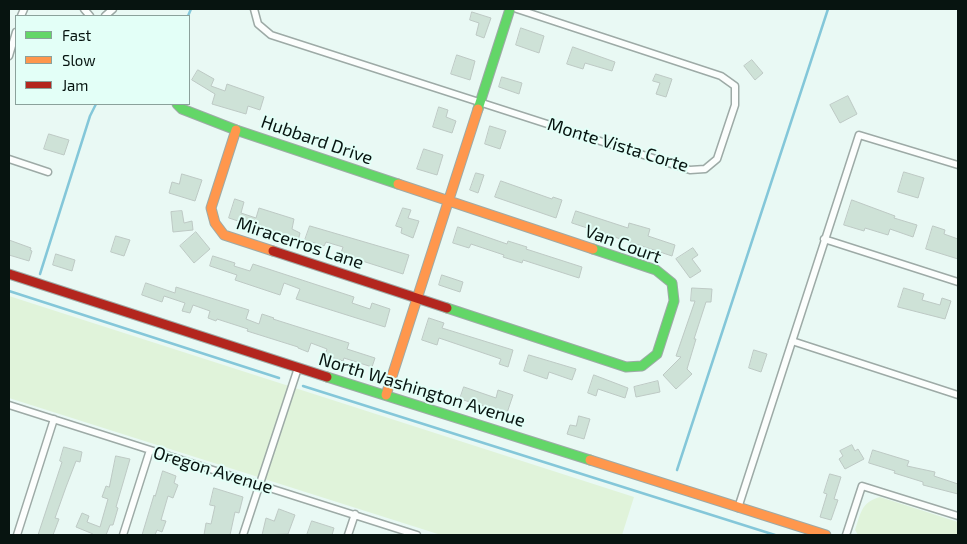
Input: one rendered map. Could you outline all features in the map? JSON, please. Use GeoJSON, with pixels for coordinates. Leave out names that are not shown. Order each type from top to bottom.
{"type":"FeatureCollection","features":[{"type":"Feature","properties":{"kind":"street"},"geometry":{"type":"LineString","coordinates":[[254,9],[258,24],[271,35],[480,103]]}},
{"type":"Feature","properties":{"kind":"street"},"geometry":{"type":"LineString","coordinates":[[386,395],[510,9]]}},
{"type":"Feature","properties":{"kind":"street","name":"Monte Vista Corte"},"geometry":{"type":"LineString","coordinates":[[480,103],[690,170],[705,169],[718,159],[735,105],[735,86],[721,76],[517,9]]}},
{"type":"Feature","properties":{"kind":"street"},"geometry":{"type":"LineString","coordinates":[[9,56],[15,35]]}},
{"type":"Feature","properties":{"kind":"street","name":"Hubbard Drive"},"geometry":{"type":"LineString","coordinates":[[178,105],[236,130],[448,201]]}},
{"type":"Feature","properties":{"kind":"street","name":"Miracerros Lane"},"geometry":{"type":"LineString","coordinates":[[236,130],[211,208],[215,223],[224,235],[417,299]]}},
{"type":"Feature","properties":{"kind":"street"},"geometry":{"type":"LineString","coordinates":[[738,508],[859,135],[958,165]]}},
{"type":"Feature","properties":{"kind":"street"},"geometry":{"type":"LineString","coordinates":[[9,159],[48,172]]}},
{"type":"Feature","properties":{"kind":"street","name":"Van Court"},"geometry":{"type":"LineString","coordinates":[[417,299],[626,367],[642,366],[657,354],[672,309],[674,301],[672,283],[656,270],[448,201]]}},
{"type":"Feature","properties":{"kind":"street"},"geometry":{"type":"LineString","coordinates":[[824,239],[958,282]]}},
{"type":"Feature","properties":{"kind":"street","name":"North Washington Avenue"},"geometry":{"type":"LineString","coordinates":[[9,274],[298,368],[826,535]]}},
{"type":"Feature","properties":{"kind":"street"},"geometry":{"type":"LineString","coordinates":[[792,340],[958,396]]}},
{"type":"Feature","properties":{"kind":"street"},"geometry":{"type":"LineString","coordinates":[[242,535],[298,368]]}},
{"type":"Feature","properties":{"kind":"street","name":"Oregon Avenue"},"geometry":{"type":"LineString","coordinates":[[9,404],[417,535]]}},
{"type":"Feature","properties":{"kind":"street"},"geometry":{"type":"LineString","coordinates":[[17,535],[54,419]]}},
{"type":"Feature","properties":{"kind":"street"},"geometry":{"type":"LineString","coordinates":[[123,535],[150,450]]}},
{"type":"Feature","properties":{"kind":"street"},"geometry":{"type":"LineString","coordinates":[[846,535],[862,486],[958,516]]}},
{"type":"Feature","properties":{"kind":"street"},"geometry":{"type":"LineString","coordinates":[[348,535],[355,514]]}},
{"type":"Feature","properties":{"kind":"green space"},"geometry":{"type":"Polygon","coordinates":[[[9,296],[634,497],[622,535],[441,535],[9,398],[9,296]]]}},
{"type":"Feature","properties":{"kind":"green space"},"geometry":{"type":"Polygon","coordinates":[[[880,497],[958,522],[958,535],[858,535],[855,530],[865,505],[880,497]]]}},
{"type":"Feature","properties":{"kind":"building"},"geometry":{"type":"Polygon","coordinates":[[[472,12],[491,18],[484,38],[476,35],[479,23],[470,20],[472,12]]]}},
{"type":"Feature","properties":{"kind":"building"},"geometry":{"type":"Polygon","coordinates":[[[521,28],[544,36],[539,53],[516,45],[521,28]]]}},
{"type":"Feature","properties":{"kind":"building"},"geometry":{"type":"Polygon","coordinates":[[[573,47],[615,62],[612,71],[585,63],[583,69],[567,64],[573,47]]]}},
{"type":"Feature","properties":{"kind":"building"},"geometry":{"type":"Polygon","coordinates":[[[457,55],[475,61],[470,80],[451,74],[457,55]]]}},
{"type":"Feature","properties":{"kind":"building"},"geometry":{"type":"Polygon","coordinates":[[[752,60],[763,73],[755,80],[744,66],[752,60]]]}},
{"type":"Feature","properties":{"kind":"building"},"geometry":{"type":"Polygon","coordinates":[[[198,70],[214,79],[211,86],[225,91],[227,84],[264,97],[260,110],[248,106],[246,114],[212,104],[215,94],[192,80],[198,70]]]}},
{"type":"Feature","properties":{"kind":"building"},"geometry":{"type":"Polygon","coordinates":[[[656,74],[672,79],[666,97],[656,94],[660,83],[653,81],[656,74]]]}},
{"type":"Feature","properties":{"kind":"building"},"geometry":{"type":"Polygon","coordinates":[[[502,77],[522,83],[519,94],[499,87],[502,77]]]}},
{"type":"Feature","properties":{"kind":"building"},"geometry":{"type":"Polygon","coordinates":[[[848,96],[857,114],[840,123],[830,105],[848,96]]]}},
{"type":"Feature","properties":{"kind":"building"},"geometry":{"type":"Polygon","coordinates":[[[439,107],[448,110],[446,117],[456,121],[452,133],[433,127],[439,107]]]}},
{"type":"Feature","properties":{"kind":"building"},"geometry":{"type":"Polygon","coordinates":[[[490,126],[506,131],[500,149],[485,144],[490,126]]]}},
{"type":"Feature","properties":{"kind":"building"},"geometry":{"type":"Polygon","coordinates":[[[49,134],[69,140],[64,155],[44,149],[49,134]]]}},
{"type":"Feature","properties":{"kind":"building"},"geometry":{"type":"Polygon","coordinates":[[[424,149],[443,155],[437,175],[417,169],[424,149]]]}},
{"type":"Feature","properties":{"kind":"building"},"geometry":{"type":"Polygon","coordinates":[[[904,172],[924,178],[918,198],[898,192],[904,172]]]}},
{"type":"Feature","properties":{"kind":"building"},"geometry":{"type":"Polygon","coordinates":[[[476,173],[484,175],[478,193],[470,190],[476,173]]]}},
{"type":"Feature","properties":{"kind":"building"},"geometry":{"type":"Polygon","coordinates":[[[182,174],[202,180],[195,201],[169,193],[172,182],[179,184],[182,174]]]}},
{"type":"Feature","properties":{"kind":"building"},"geometry":{"type":"Polygon","coordinates":[[[501,181],[552,199],[553,197],[562,200],[556,218],[495,197],[501,181]]]}},
{"type":"Feature","properties":{"kind":"building"},"geometry":{"type":"Polygon","coordinates":[[[235,199],[244,202],[241,213],[256,218],[259,208],[294,219],[292,229],[300,233],[298,241],[229,218],[235,199]]]}},
{"type":"Feature","properties":{"kind":"building"},"geometry":{"type":"Polygon","coordinates":[[[852,200],[895,216],[894,218],[917,225],[913,237],[890,229],[888,235],[865,228],[864,231],[844,225],[852,200]]]}},
{"type":"Feature","properties":{"kind":"building"},"geometry":{"type":"Polygon","coordinates":[[[403,208],[411,210],[408,218],[419,221],[413,238],[401,233],[402,228],[396,226],[403,208]]]}},
{"type":"Feature","properties":{"kind":"building"},"geometry":{"type":"Polygon","coordinates":[[[182,211],[184,223],[192,221],[193,230],[173,232],[171,212],[182,211]]]}},
{"type":"Feature","properties":{"kind":"building"},"geometry":{"type":"Polygon","coordinates":[[[576,211],[628,228],[629,223],[650,229],[648,236],[675,245],[672,256],[572,223],[576,211]]]}},
{"type":"Feature","properties":{"kind":"building"},"geometry":{"type":"Polygon","coordinates":[[[310,226],[409,255],[403,274],[341,253],[343,247],[326,242],[324,246],[305,240],[310,226]]]}},
{"type":"Feature","properties":{"kind":"building"},"geometry":{"type":"Polygon","coordinates":[[[933,226],[945,230],[944,234],[958,239],[958,259],[926,249],[933,226]]]}},
{"type":"Feature","properties":{"kind":"building"},"geometry":{"type":"Polygon","coordinates":[[[458,227],[507,244],[508,241],[527,247],[526,249],[582,267],[579,278],[523,260],[522,263],[471,244],[469,248],[453,243],[458,227]]]}},
{"type":"Feature","properties":{"kind":"building"},"geometry":{"type":"Polygon","coordinates":[[[196,232],[210,249],[194,263],[180,246],[196,232]]]}},
{"type":"Feature","properties":{"kind":"building"},"geometry":{"type":"Polygon","coordinates":[[[116,236],[130,240],[124,256],[111,252],[116,236]]]}},
{"type":"Feature","properties":{"kind":"building"},"geometry":{"type":"Polygon","coordinates":[[[9,240],[31,248],[29,261],[9,255],[9,240]]]}},
{"type":"Feature","properties":{"kind":"building"},"geometry":{"type":"Polygon","coordinates":[[[693,248],[698,255],[692,259],[701,271],[690,278],[676,259],[693,248]]]}},
{"type":"Feature","properties":{"kind":"building"},"geometry":{"type":"Polygon","coordinates":[[[56,254],[75,260],[72,271],[53,265],[56,254]]]}},
{"type":"Feature","properties":{"kind":"building"},"geometry":{"type":"Polygon","coordinates":[[[213,256],[235,263],[234,266],[250,271],[253,264],[354,297],[352,303],[370,309],[372,303],[390,309],[385,327],[296,299],[300,289],[284,283],[280,295],[235,280],[237,275],[210,266],[213,256]]]}},
{"type":"Feature","properties":{"kind":"building"},"geometry":{"type":"Polygon","coordinates":[[[442,275],[463,282],[460,292],[439,285],[442,275]]]}},
{"type":"Feature","properties":{"kind":"building"},"geometry":{"type":"Polygon","coordinates":[[[146,283],[175,293],[176,287],[249,310],[246,319],[259,324],[262,314],[349,343],[347,349],[375,358],[372,367],[344,358],[343,361],[325,355],[327,349],[311,343],[308,352],[247,331],[248,329],[217,319],[216,321],[208,318],[210,311],[193,305],[190,313],[182,311],[185,303],[164,296],[162,302],[142,295],[146,283]]]}},
{"type":"Feature","properties":{"kind":"building"},"geometry":{"type":"Polygon","coordinates":[[[692,288],[712,289],[711,302],[706,302],[694,339],[696,339],[687,369],[692,374],[676,389],[663,375],[681,357],[676,356],[695,301],[691,301],[692,288]]]}},
{"type":"Feature","properties":{"kind":"building"},"geometry":{"type":"Polygon","coordinates":[[[904,288],[924,294],[922,300],[940,305],[942,298],[951,301],[945,319],[898,307],[904,288]]]}},
{"type":"Feature","properties":{"kind":"building"},"geometry":{"type":"Polygon","coordinates":[[[429,318],[444,323],[442,328],[513,350],[508,367],[499,364],[501,359],[439,338],[437,345],[422,340],[429,318]]]}},
{"type":"Feature","properties":{"kind":"building"},"geometry":{"type":"Polygon","coordinates":[[[754,350],[767,354],[761,372],[749,368],[754,350]]]}},
{"type":"Feature","properties":{"kind":"building"},"geometry":{"type":"Polygon","coordinates":[[[529,355],[576,369],[572,380],[549,372],[547,379],[524,371],[529,355]]]}},
{"type":"Feature","properties":{"kind":"building"},"geometry":{"type":"Polygon","coordinates":[[[594,375],[628,388],[625,398],[598,389],[596,396],[588,393],[594,375]]]}},
{"type":"Feature","properties":{"kind":"building"},"geometry":{"type":"Polygon","coordinates":[[[658,381],[660,392],[636,397],[634,387],[658,381]]]}},
{"type":"Feature","properties":{"kind":"building"},"geometry":{"type":"Polygon","coordinates":[[[464,387],[496,398],[498,390],[513,395],[507,413],[460,399],[464,387]]]}},
{"type":"Feature","properties":{"kind":"building"},"geometry":{"type":"Polygon","coordinates":[[[579,416],[590,419],[584,439],[567,434],[570,425],[576,426],[579,416]]]}},
{"type":"Feature","properties":{"kind":"building"},"geometry":{"type":"Polygon","coordinates":[[[852,445],[855,451],[858,449],[864,459],[845,469],[839,459],[843,456],[840,451],[852,445]]]}},
{"type":"Feature","properties":{"kind":"building"},"geometry":{"type":"Polygon","coordinates":[[[64,447],[82,452],[80,462],[76,461],[66,487],[55,518],[59,519],[53,535],[38,535],[62,462],[60,461],[64,447]]]}},
{"type":"Feature","properties":{"kind":"building"},"geometry":{"type":"Polygon","coordinates":[[[873,450],[909,461],[907,466],[935,472],[934,476],[958,484],[958,494],[923,485],[923,482],[869,463],[873,450]]]}},
{"type":"Feature","properties":{"kind":"building"},"geometry":{"type":"Polygon","coordinates":[[[116,456],[130,459],[116,507],[118,508],[113,525],[110,525],[106,535],[92,535],[76,527],[82,513],[89,516],[87,522],[100,527],[108,499],[102,497],[106,486],[109,487],[116,456]]]}},
{"type":"Feature","properties":{"kind":"building"},"geometry":{"type":"Polygon","coordinates":[[[163,471],[176,476],[174,483],[178,485],[173,498],[168,496],[161,520],[166,521],[162,532],[157,530],[155,535],[142,535],[154,495],[163,471]]]}},
{"type":"Feature","properties":{"kind":"building"},"geometry":{"type":"Polygon","coordinates":[[[830,474],[841,477],[834,499],[838,500],[831,520],[820,517],[827,494],[824,493],[830,474]]]}},
{"type":"Feature","properties":{"kind":"building"},"geometry":{"type":"Polygon","coordinates":[[[214,488],[243,497],[239,513],[235,512],[230,535],[204,535],[206,523],[211,524],[215,506],[210,505],[214,488]]]}},
{"type":"Feature","properties":{"kind":"building"},"geometry":{"type":"Polygon","coordinates":[[[279,509],[295,515],[288,534],[262,535],[266,518],[274,521],[279,509]]]}},
{"type":"Feature","properties":{"kind":"building"},"geometry":{"type":"Polygon","coordinates":[[[312,521],[334,528],[332,535],[307,535],[312,521]]]}},
{"type":"Feature","properties":{"kind":"waterway"},"geometry":{"type":"LineString","coordinates":[[188,15],[191,9]]}},
{"type":"Feature","properties":{"kind":"waterway"},"geometry":{"type":"LineString","coordinates":[[677,470],[828,9]]}},
{"type":"Feature","properties":{"kind":"waterway"},"geometry":{"type":"LineString","coordinates":[[40,274],[90,116],[96,105]]}},
{"type":"Feature","properties":{"kind":"waterway"},"geometry":{"type":"LineString","coordinates":[[9,291],[279,378]]}},
{"type":"Feature","properties":{"kind":"waterway"},"geometry":{"type":"LineString","coordinates":[[303,386],[775,535]]}},
{"type":"Feature","properties":{"kind":"traffic: fast"},"geometry":{"type":"LineString","coordinates":[[478,109],[510,9]]}},
{"type":"Feature","properties":{"kind":"traffic: fast"},"geometry":{"type":"LineString","coordinates":[[178,105],[182,109],[236,130],[398,184]]}},
{"type":"Feature","properties":{"kind":"traffic: fast"},"geometry":{"type":"LineString","coordinates":[[447,308],[626,367],[642,366],[657,354],[674,301],[672,283],[656,270],[593,249]]}},
{"type":"Feature","properties":{"kind":"traffic: fast"},"geometry":{"type":"LineString","coordinates":[[327,377],[590,460]]}},
{"type":"Feature","properties":{"kind":"traffic: slow"},"geometry":{"type":"LineString","coordinates":[[386,395],[478,109]]}},
{"type":"Feature","properties":{"kind":"traffic: slow"},"geometry":{"type":"LineString","coordinates":[[236,130],[211,208],[215,223],[224,235],[273,251]]}},
{"type":"Feature","properties":{"kind":"traffic: slow"},"geometry":{"type":"LineString","coordinates":[[398,184],[593,249]]}},
{"type":"Feature","properties":{"kind":"traffic: slow"},"geometry":{"type":"LineString","coordinates":[[590,460],[826,535]]}},
{"type":"Feature","properties":{"kind":"traffic: jam"},"geometry":{"type":"LineString","coordinates":[[273,251],[447,308]]}},
{"type":"Feature","properties":{"kind":"traffic: jam"},"geometry":{"type":"LineString","coordinates":[[9,274],[327,377]]}}]}
